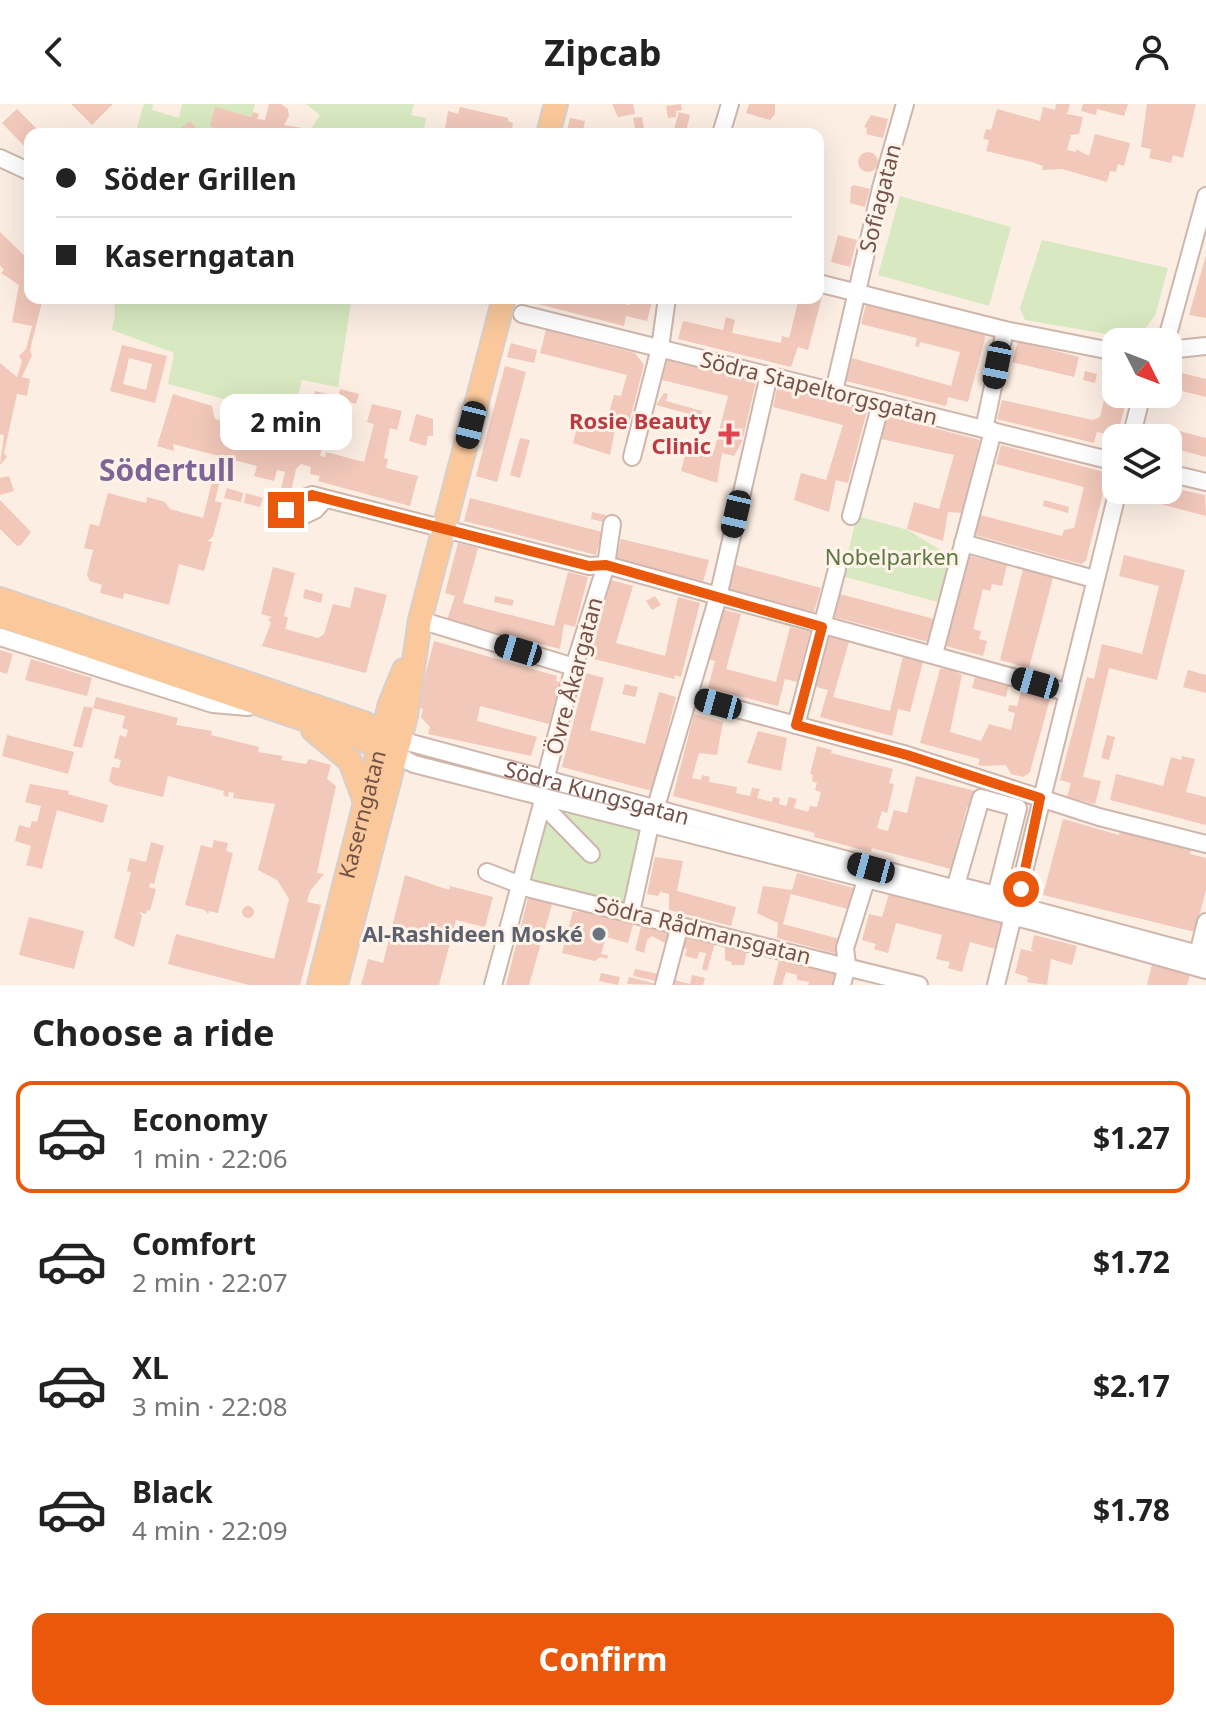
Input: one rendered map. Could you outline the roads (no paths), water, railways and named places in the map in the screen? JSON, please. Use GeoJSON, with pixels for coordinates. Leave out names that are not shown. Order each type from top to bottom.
{"type":"FeatureCollection","features":[{"type":"Feature","properties":{"kind":"main road"},"geometry":{"type":"LineString","coordinates":[[550,128],[556,104]]}},
{"type":"Feature","properties":{"kind":"main road","name":"Kaserngatan"},"geometry":{"type":"LineString","coordinates":[[319,985],[363,815],[390,744],[406,716],[420,620],[502,304]]}},
{"type":"Feature","properties":{"kind":"main road","name":"Södra Kungsgatan"},"geometry":{"type":"LineString","coordinates":[[0,599],[364,723],[390,744]]}},
{"type":"Feature","properties":{"kind":"main road","name":"Södra Kungsgatan"},"geometry":{"type":"LineString","coordinates":[[0,616],[273,709],[390,744]]}},
{"type":"Feature","properties":{"kind":"main road"},"geometry":{"type":"LineString","coordinates":[[273,709],[327,739],[350,761],[363,787],[363,815]]}},
{"type":"Feature","properties":{"kind":"main road","name":"Kaserngatan"},"geometry":{"type":"LineString","coordinates":[[336,985],[390,744]]}},
{"type":"Feature","properties":{"kind":"street"},"geometry":{"type":"LineString","coordinates":[[723,128],[730,104]]}},
{"type":"Feature","properties":{"kind":"street","name":"Sofiagatan"},"geometry":{"type":"LineString","coordinates":[[834,391],[856,292],[905,104]]}},
{"type":"Feature","properties":{"kind":"street"},"geometry":{"type":"LineString","coordinates":[[0,158],[24,169]]}},
{"type":"Feature","properties":{"kind":"street"},"geometry":{"type":"LineString","coordinates":[[1170,328],[1206,196]]}},
{"type":"Feature","properties":{"kind":"street"},"geometry":{"type":"LineString","coordinates":[[824,284],[1005,330],[1102,349]]}},
{"type":"Feature","properties":{"kind":"street"},"geometry":{"type":"LineString","coordinates":[[632,457],[660,348],[666,304]]}},
{"type":"Feature","properties":{"kind":"street","name":"Södra Stapeltorgsgatan"},"geometry":{"type":"LineString","coordinates":[[522,314],[1102,458]]}},
{"type":"Feature","properties":{"kind":"street"},"geometry":{"type":"LineString","coordinates":[[934,654],[989,430],[1005,330]]}},
{"type":"Feature","properties":{"kind":"street"},"geometry":{"type":"LineString","coordinates":[[1182,349],[1206,346]]}},
{"type":"Feature","properties":{"kind":"street"},"geometry":{"type":"LineString","coordinates":[[631,912],[653,818],[718,597],[769,375]]}},
{"type":"Feature","properties":{"kind":"street"},"geometry":{"type":"LineString","coordinates":[[851,516],[881,403]]}},
{"type":"Feature","properties":{"kind":"street"},"geometry":{"type":"LineString","coordinates":[[1182,476],[1206,482]]}},
{"type":"Feature","properties":{"kind":"street"},"geometry":{"type":"LineString","coordinates":[[325,499],[589,566],[606,565],[1066,692]]}},
{"type":"Feature","properties":{"kind":"street"},"geometry":{"type":"LineString","coordinates":[[996,985],[1114,504]]}},
{"type":"Feature","properties":{"kind":"street","name":"Övre Åkargatan"},"geometry":{"type":"LineString","coordinates":[[545,781],[574,667],[606,565],[612,524]]}},
{"type":"Feature","properties":{"kind":"street"},"geometry":{"type":"LineString","coordinates":[[963,543],[1094,579]]}},
{"type":"Feature","properties":{"kind":"street"},"geometry":{"type":"LineString","coordinates":[[796,725],[837,569]]}},
{"type":"Feature","properties":{"kind":"street"},"geometry":{"type":"LineString","coordinates":[[420,620],[574,667]]}},
{"type":"Feature","properties":{"kind":"street","name":"Södra Kungsgatan"},"geometry":{"type":"LineString","coordinates":[[0,637],[213,704],[273,709]]}},
{"type":"Feature","properties":{"kind":"street"},"geometry":{"type":"LineString","coordinates":[[689,696],[907,755],[1099,817],[1206,844]]}},
{"type":"Feature","properties":{"kind":"street","name":"Södra Kungsgatan"},"geometry":{"type":"LineString","coordinates":[[390,744],[545,781],[653,818]]}},
{"type":"Feature","properties":{"kind":"street","name":"Södra Kungsgatan"},"geometry":{"type":"LineString","coordinates":[[390,744],[414,764],[653,818],[1202,955]]}},
{"type":"Feature","properties":{"kind":"street"},"geometry":{"type":"LineString","coordinates":[[981,798],[1018,808],[996,895],[956,885],[981,798]]}},
{"type":"Feature","properties":{"kind":"street"},"geometry":{"type":"LineString","coordinates":[[493,985],[542,804],[591,854]]}},
{"type":"Feature","properties":{"kind":"street","name":"Södra Rådmansgatan"},"geometry":{"type":"LineString","coordinates":[[487,872],[520,885],[919,985]]}},
{"type":"Feature","properties":{"kind":"street"},"geometry":{"type":"LineString","coordinates":[[842,985],[847,965],[845,948],[864,887]]}},
{"type":"Feature","properties":{"kind":"street","name":"Södra Kungsgatan"},"geometry":{"type":"LineString","coordinates":[[1016,910],[1206,972]]}},
{"type":"Feature","properties":{"kind":"street"},"geometry":{"type":"LineString","coordinates":[[1202,955],[1206,922]]}},
{"type":"Feature","properties":{"kind":"street"},"geometry":{"type":"LineString","coordinates":[[664,985],[680,925]]}},
{"type":"Feature","properties":{"kind":"street"},"geometry":{"type":"LineString","coordinates":[[1202,985],[1206,972]]}},
{"type":"Feature","properties":{"kind":"place","name":"Rosie Beauty Clinic"},"geometry":{"type":"Point","coordinates":[729,434]}},
{"type":"Feature","properties":{"kind":"place","name":"Al-Rashideen Moské"},"geometry":{"type":"Point","coordinates":[599,934]}},
{"type":"Feature","properties":{"kind":"district","name":"Södertull"},"geometry":{"type":"Point","coordinates":[167,471]}},
{"type":"Feature","properties":{"kind":"park label","name":"Nobelparken"},"geometry":{"type":"Point","coordinates":[892,557]}}]}
